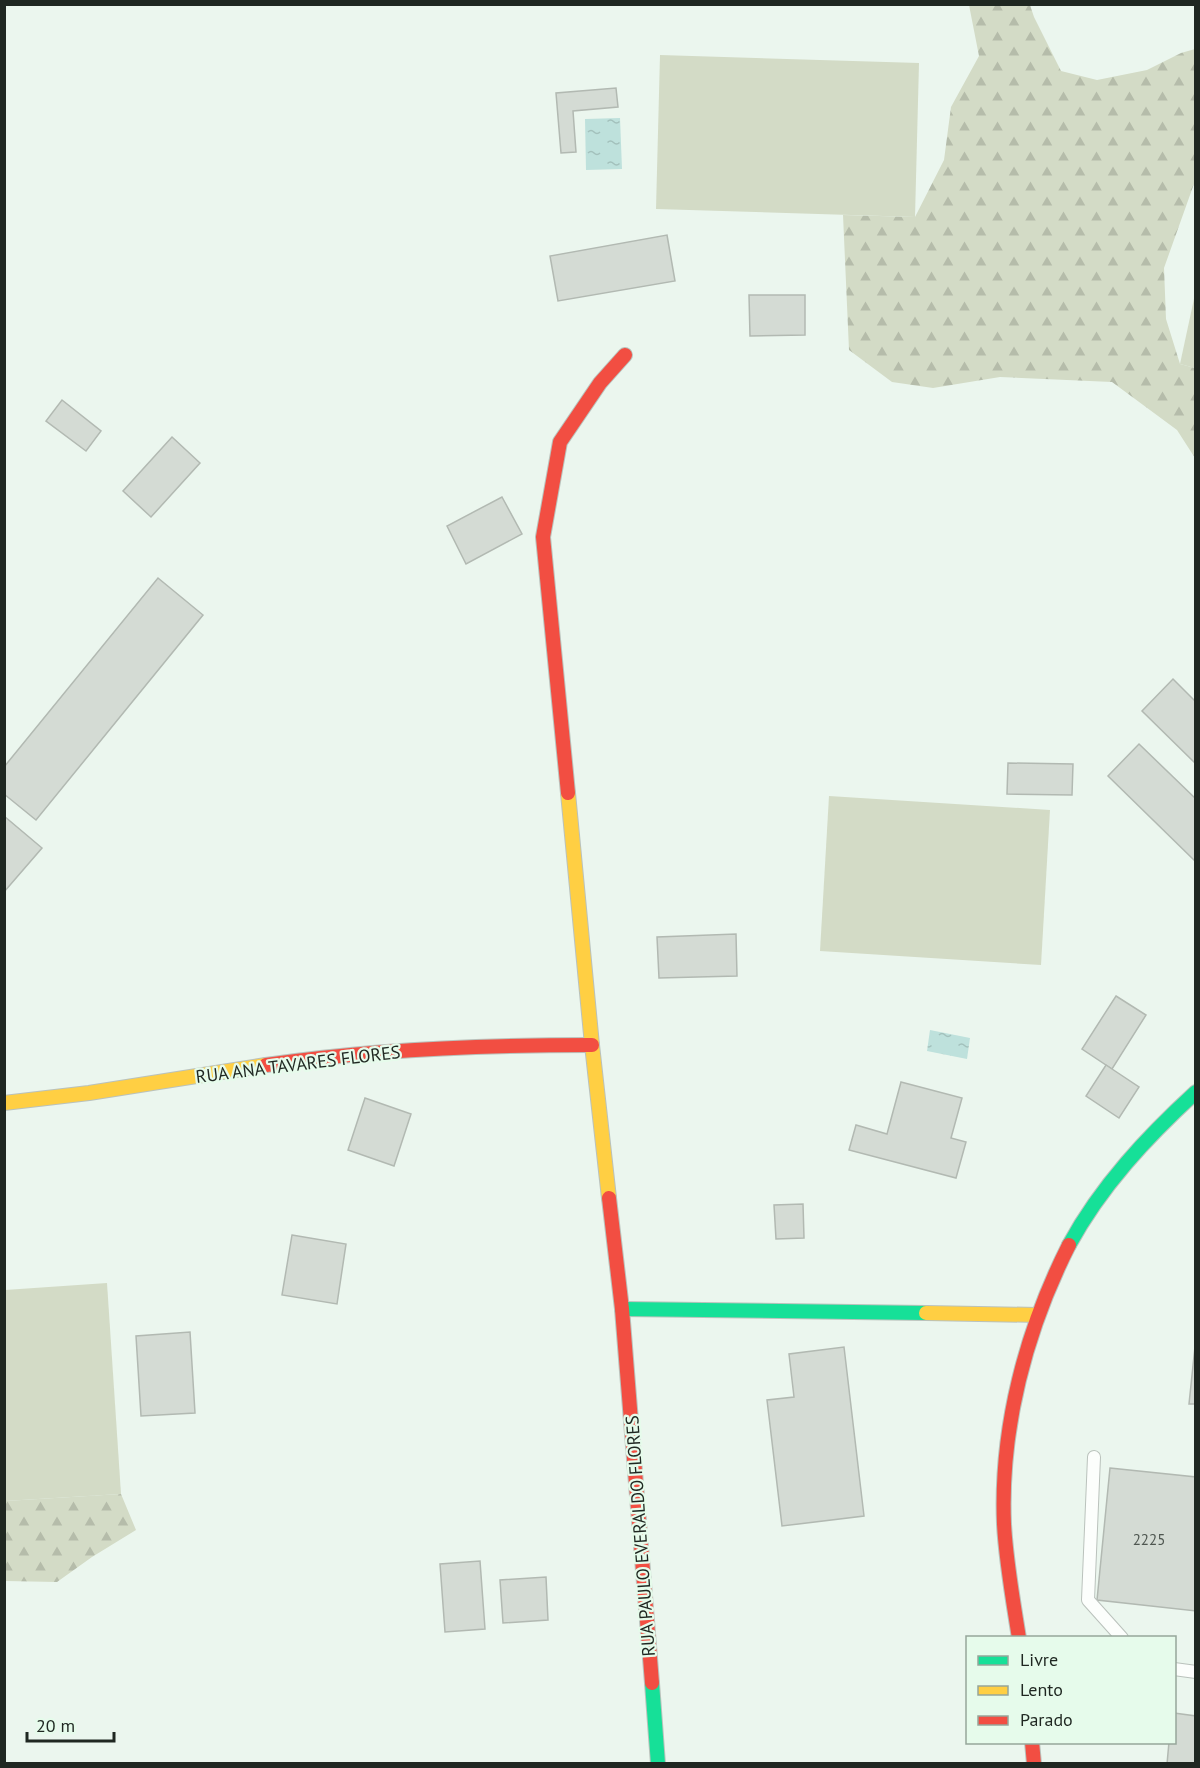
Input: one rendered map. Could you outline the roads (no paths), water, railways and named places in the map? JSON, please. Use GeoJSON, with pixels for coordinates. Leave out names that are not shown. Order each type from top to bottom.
{"type":"FeatureCollection","features":[{"type":"Feature","properties":{"kind":"street","name":"RUA PAULO EVERALDO FLORES"},"geometry":{"type":"LineString","coordinates":[[625,355],[600,383],[560,442],[543,537],[592,1045],[622,1309],[658,1764]]}},
{"type":"Feature","properties":{"kind":"street","name":"RUA ANA TAVARES FLORES"},"geometry":{"type":"LineString","coordinates":[[4,1103],[131,1088],[238,1068],[343,1055],[474,1046],[592,1045]]}},
{"type":"Feature","properties":{"kind":"street"},"geometry":{"type":"LineString","coordinates":[[1019,1636],[1004,1508],[1005,1458],[1013,1404],[1038,1315],[1070,1242],[1094,1205],[1119,1170],[1165,1119],[1196,1092]]}},
{"type":"Feature","properties":{"kind":"street"},"geometry":{"type":"LineString","coordinates":[[622,1309],[1038,1315]]}},
{"type":"Feature","properties":{"kind":"street"},"geometry":{"type":"LineString","coordinates":[[1032,1744],[1034,1764]]}},
{"type":"Feature","properties":{"kind":"lane"},"geometry":{"type":"LineString","coordinates":[[1094,1456],[1088,1600],[1120,1636]]}},
{"type":"Feature","properties":{"kind":"lane"},"geometry":{"type":"LineString","coordinates":[[1176,1669],[1196,1672]]}},
{"type":"Feature","properties":{"kind":"water"},"geometry":{"type":"Polygon","coordinates":[[[620,118],[622,169],[586,170],[585,119],[620,118]]]}},
{"type":"Feature","properties":{"kind":"water"},"geometry":{"type":"Polygon","coordinates":[[[930,1030],[970,1038],[967,1059],[927,1051],[930,1030]]]}}]}
